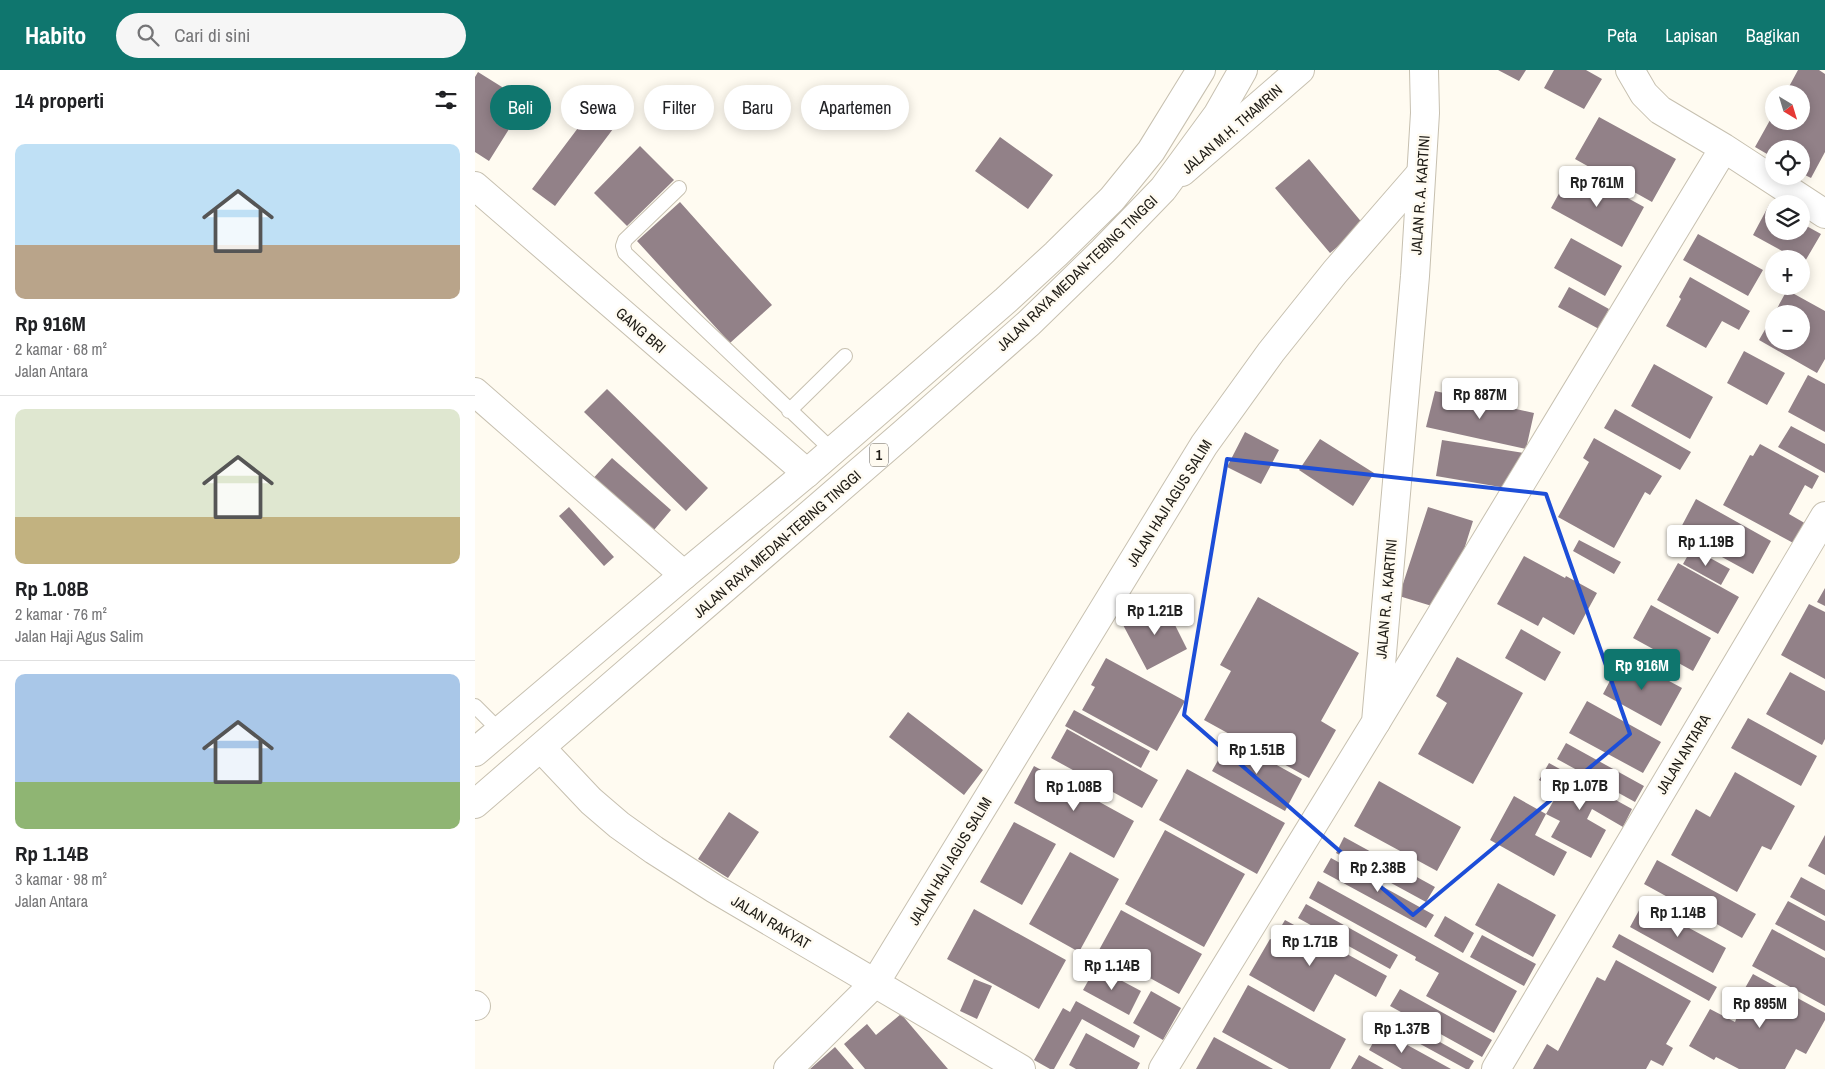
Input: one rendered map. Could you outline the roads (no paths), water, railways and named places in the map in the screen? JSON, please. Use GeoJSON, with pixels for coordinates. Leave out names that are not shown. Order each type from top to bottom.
{"type":"FeatureCollection","features":[{"type":"Feature","properties":{"kind":"main road","name":"JALAN RAYA MEDAN-TEBING TINGGI"},"geometry":{"type":"LineString","coordinates":[[475,752],[833,451],[1006,300],[1112,199],[1151,151],[1201,70]]}},
{"type":"Feature","properties":{"kind":"main road","name":"JALAN RAYA MEDAN-TEBING TINGGI"},"geometry":{"type":"LineString","coordinates":[[475,804],[904,434],[1029,323],[1163,189],[1218,114],[1243,70]]}},
{"type":"Feature","properties":{"kind":"main road","name":"JALAN M.H. THAMRIN"},"geometry":{"type":"LineString","coordinates":[[1163,189],[1300,70]]}},
{"type":"Feature","properties":{"kind":"main road","name":"JALAN R. A. KARTINI"},"geometry":{"type":"LineString","coordinates":[[1163,1069],[1376,722],[1415,276],[1425,113],[1424,70]]}},
{"type":"Feature","properties":{"kind":"main road"},"geometry":{"type":"LineString","coordinates":[[1630,70],[1644,94],[1660,110],[1725,148],[1825,214]]}},
{"type":"Feature","properties":{"kind":"main road"},"geometry":{"type":"LineString","coordinates":[[1376,722],[1725,148]]}},
{"type":"Feature","properties":{"kind":"main road","name":"JALAN HAJI AGUS SALIM"},"geometry":{"type":"LineString","coordinates":[[788,1069],[875,983],[1204,445],[1294,323],[1335,272],[1421,173]]}},
{"type":"Feature","properties":{"kind":"main road","name":"GANG BRI"},"geometry":{"type":"LineString","coordinates":[[475,186],[807,473]]}},
{"type":"Feature","properties":{"kind":"main road"},"geometry":{"type":"LineString","coordinates":[[475,392],[684,575]]}},
{"type":"Feature","properties":{"kind":"main road","name":"JALAN ANTARA"},"geometry":{"type":"LineString","coordinates":[[1496,1069],[1825,516]]}},
{"type":"Feature","properties":{"kind":"main road","name":"JALAN RAKYAT"},"geometry":{"type":"LineString","coordinates":[[541,748],[591,801],[619,825],[654,850],[715,889],[1021,1069]]}},
{"type":"Feature","properties":{"kind":"lane"},"geometry":{"type":"LineString","coordinates":[[679,188],[625,240],[623,246],[625,253],[833,451]]}},
{"type":"Feature","properties":{"kind":"lane"},"geometry":{"type":"LineString","coordinates":[[789,411],[845,356]]}},
{"type":"Feature","properties":{"kind":"lane"},"geometry":{"type":"LineString","coordinates":[[475,706],[500,731]]}}]}
